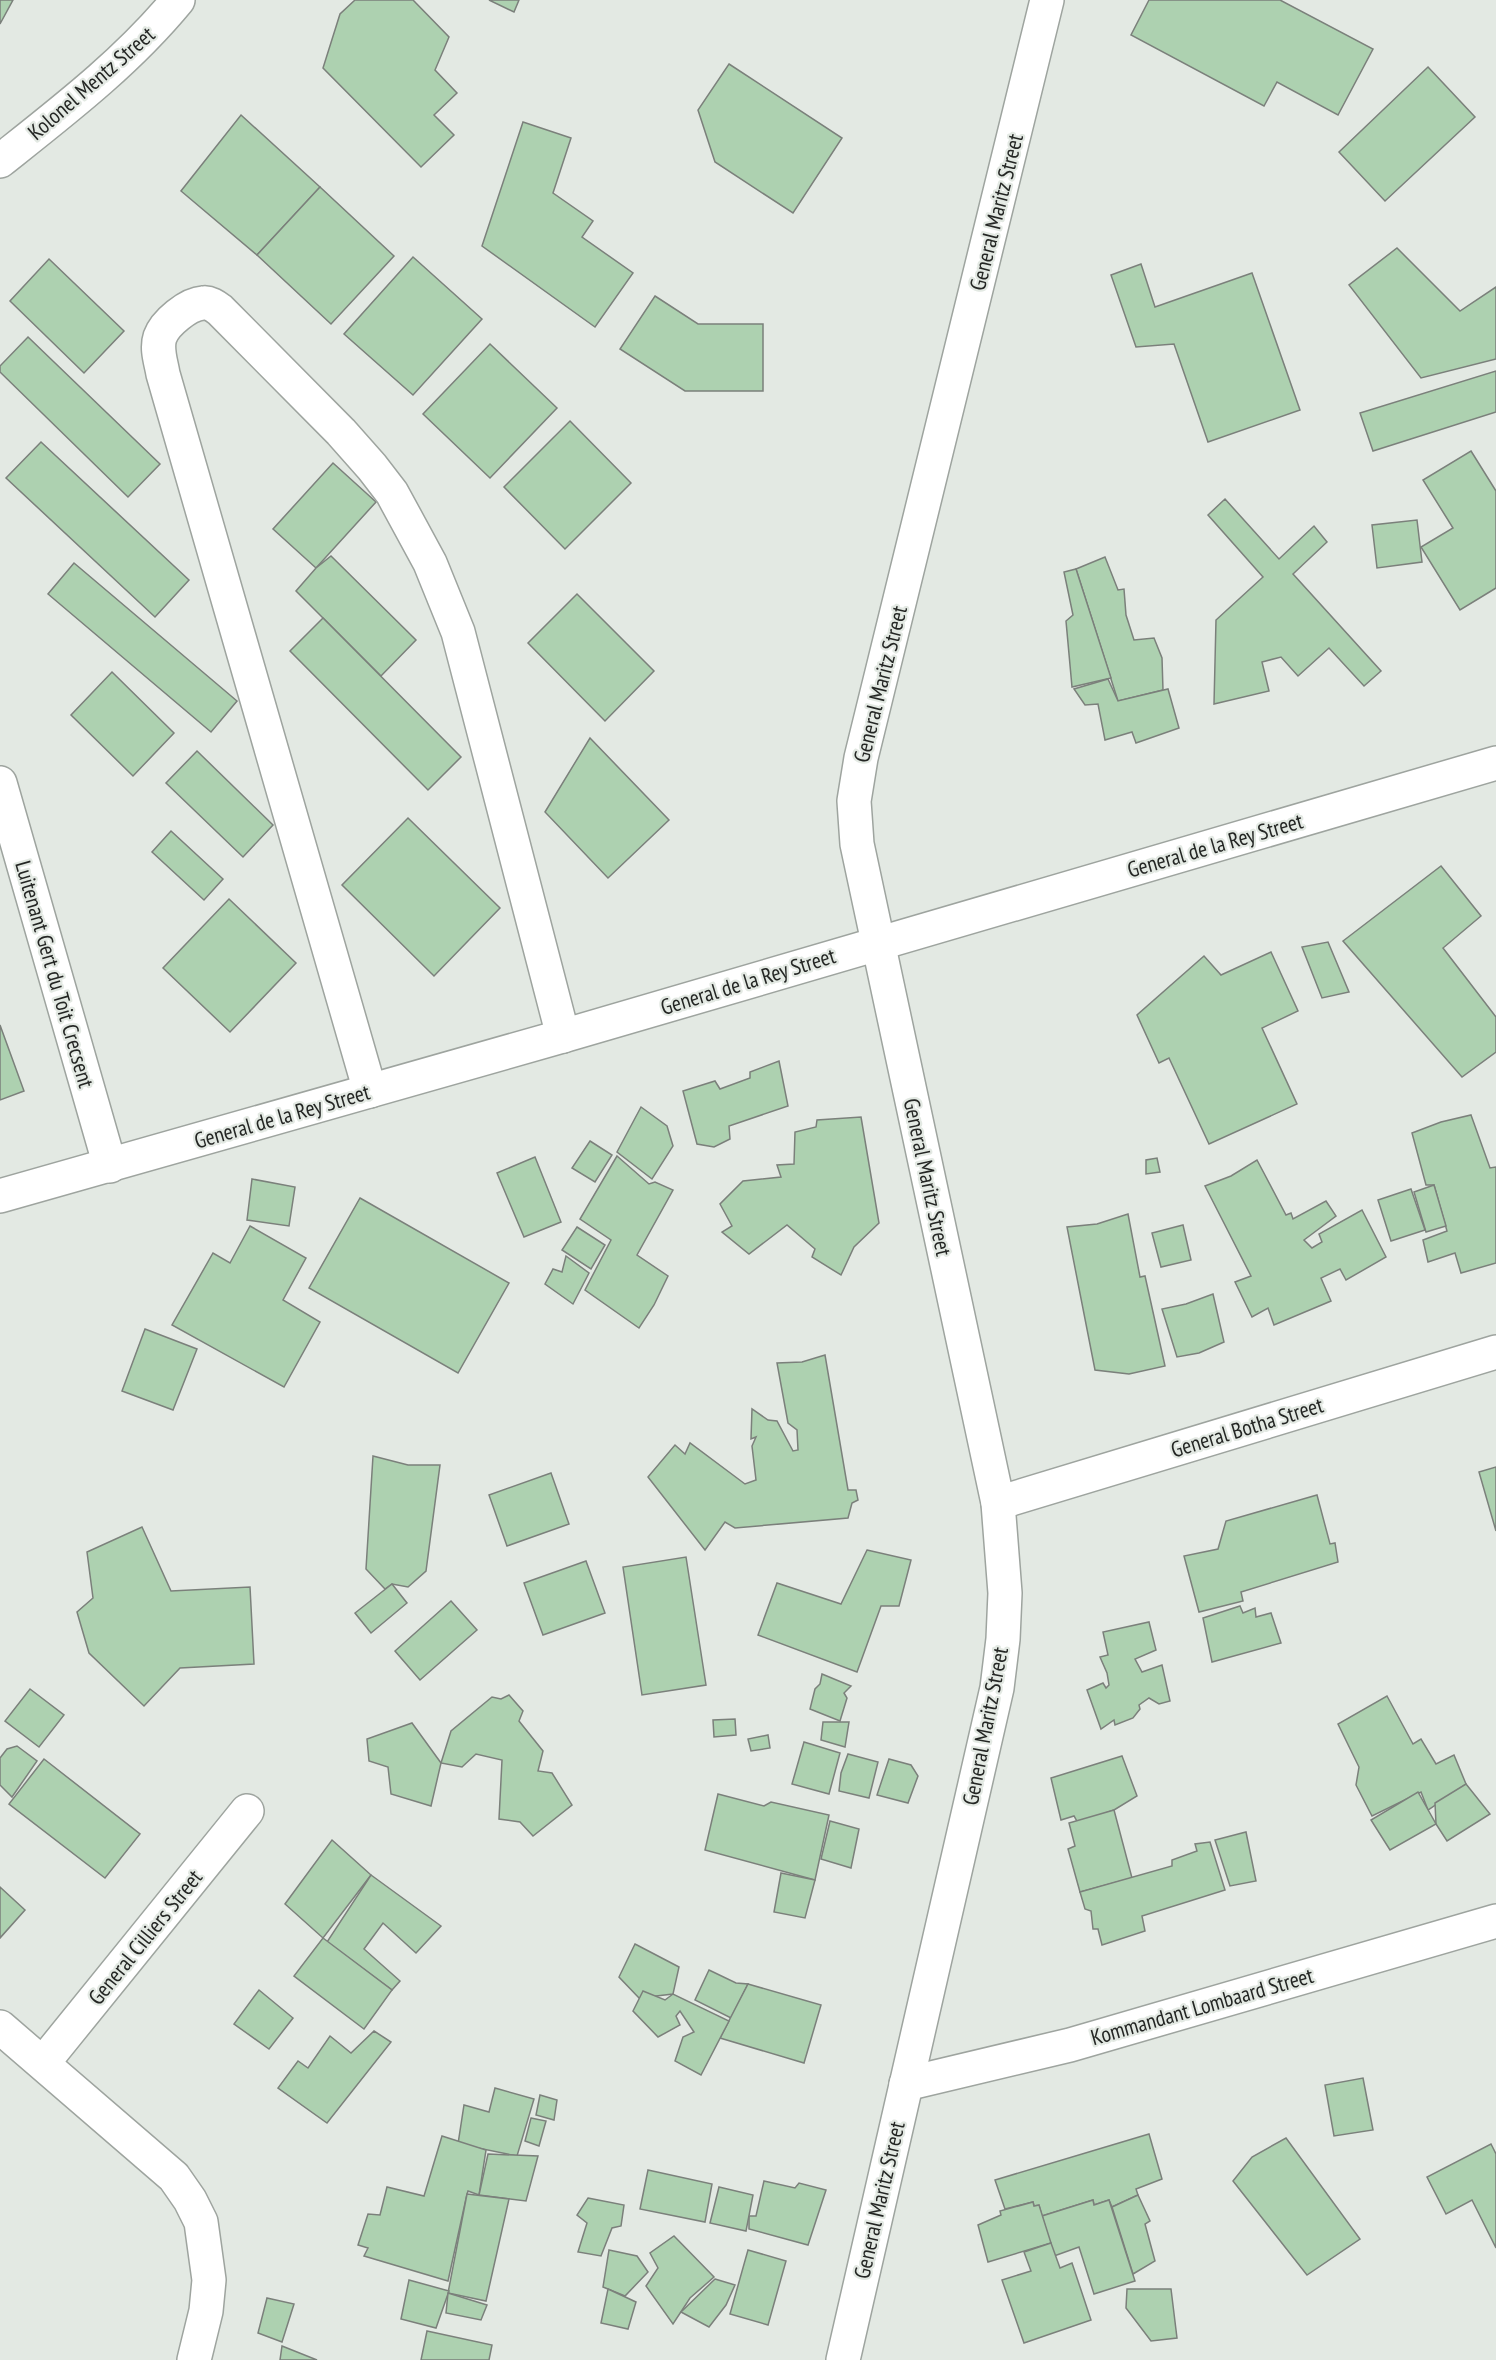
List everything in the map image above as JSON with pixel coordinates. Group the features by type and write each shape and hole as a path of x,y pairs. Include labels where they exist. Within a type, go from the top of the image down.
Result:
{"street":[{"name":"Kolonel Mentz Street","path":"0,160 75,102 153,30 178,0"},
{"name":"General Maritz Street","path":"843,2360 997,1688 1003,1639 1005,1593 998,1503 877,943 857,844 854,801 861,758 1047,0"},
{"path":"370,1091 163,374 158,349 160,335 171,321 193,306 202,303 211,304 220,310 372,466 392,493 430,563 458,632 563,1036"},
{"name":"General de la Rey Street","path":"0,1196 563,1036 1496,763"},
{"name":"Luitenant Gert du Toit Crecsent","path":"0,783 110,1166"},
{"name":"General Botha Street","path":"998,1503 1496,1352"},
{"name":"General Cilliers Street","path":"43,2063 248,1810"},
{"name":"Kommandant Lombaard Street","path":"906,2084 1070,2045 1496,1921"},
{"path":"0,2026 174,2176 194,2207 201,2222 209,2280 206,2311 194,2360"}],"building":[{"path":"0,0 13,0 0,24"},
{"path":"355,0 413,0 449,37 435,70 457,93 434,115 454,135 421,167 323,68 340,14"},
{"path":"489,0 519,0 514,12"},
{"path":"1149,0 1280,0 1373,49 1338,115 1277,82 1264,106 1131,35"},
{"path":"729,64 842,138 793,213 715,162 698,110"},
{"path":"1428,67 1475,117 1385,201 1339,152"},
{"path":"241,115 320,187 257,255 181,191"},
{"path":"523,122 571,138 553,193 593,221 582,237 633,273 595,327 482,246"},
{"path":"320,187 394,256 331,324 257,255"},
{"path":"1397,248 1460,311 1496,287 1496,359 1421,378 1349,285"},
{"path":"413,257 482,319 413,395 344,334"},
{"path":"49,259 124,331 84,373 10,301"},
{"path":"1141,264 1155,307 1252,273 1300,410 1208,442 1174,344 1136,347 1111,275"},
{"path":"655,296 698,324 763,324 763,391 685,391 620,349"},
{"path":"28,337 160,464 128,497 0,372 0,366"},
{"path":"490,344 557,408 490,478 423,414"},
{"path":"1496,371 1496,412 1373,451 1360,413"},
{"path":"570,421 631,483 565,549 504,487"},
{"path":"41,442 189,580 155,617 6,478"},
{"path":"1471,451 1496,491 1496,588 1460,610 1421,547 1453,528 1423,480"},
{"path":"333,463 376,502 316,568 273,529"},
{"path":"1225,499 1279,559 1314,526 1327,542 1293,574 1381,671 1364,686 1329,648 1298,676 1281,657 1262,662 1269,691 1214,704 1216,620 1263,577 1208,515"},
{"path":"1417,520 1422,562 1377,568 1372,525"},
{"path":"331,556 416,640 381,676 296,591 316,568"},
{"path":"1105,557 1118,590 1124,589 1126,615 1134,640 1154,638 1162,658 1163,690 1118,701 1076,569"},
{"path":"74,563 237,701 211,732 48,594"},
{"path":"1076,569 1111,678 1072,687 1066,621 1073,615 1064,572"},
{"path":"577,594 654,671 605,721 528,643"},
{"path":"323,618 461,757 428,790 290,651"},
{"path":"112,672 174,733 133,776 71,715"},
{"path":"1108,679 1118,701 1168,689 1179,728 1136,743 1132,732 1105,740 1098,704 1085,705 1074,689"},
{"path":"590,738 669,820 608,878 545,812"},
{"path":"197,751 273,825 243,857 166,783"},
{"path":"408,818 500,908 434,976 342,885"},
{"path":"171,831 223,879 204,900 152,852"},
{"path":"1441,866 1481,916 1443,948 1496,1017 1496,1052 1462,1077 1343,941"},
{"path":"229,899 296,963 230,1032 163,968"},
{"path":"1328,942 1349,992 1322,998 1302,947"},
{"path":"1271,952 1298,1011 1262,1028 1297,1104 1209,1144 1169,1058 1159,1063 1137,1015 1204,956 1221,975"},
{"path":"0,1025 24,1091 0,1100"},
{"path":"779,1061 788,1106 729,1126 730,1139 714,1147 697,1144 683,1091 715,1081 720,1089 750,1078 750,1072"},
{"path":"641,1107 667,1126 673,1146 652,1179 617,1152"},
{"path":"1471,1115 1490,1168 1496,1167 1496,1263 1461,1273 1455,1253 1428,1262 1423,1240 1447,1231 1434,1185 1426,1185 1412,1133 1441,1122"},
{"path":"861,1117 879,1223 854,1247 841,1275 812,1257 815,1249 787,1225 749,1254 722,1232 732,1226 720,1204 743,1181 781,1177 777,1165 794,1164 795,1132 816,1127 817,1120"},
{"path":"590,1141 612,1155 595,1182 572,1168"},
{"path":"617,1156 649,1184 655,1182 673,1190 637,1255 668,1276 654,1305 639,1328 585,1290 611,1240 580,1219"},
{"path":"535,1157 561,1222 524,1237 497,1173"},
{"path":"1157,1158 1160,1172 1146,1174 1146,1160"},
{"path":"1257,1160 1286,1215 1291,1213 1293,1219 1326,1201 1336,1216 1304,1240 1312,1248 1322,1242 1319,1234 1362,1210 1386,1257 1346,1280 1340,1269 1321,1278 1331,1301 1274,1325 1268,1308 1252,1317 1235,1282 1251,1276 1205,1186 1231,1176"},
{"path":"252,1179 295,1187 289,1226 247,1220"},
{"path":"1434,1185 1446,1226 1426,1232 1414,1192"},
{"path":"1411,1189 1425,1230 1391,1241 1378,1200"},
{"path":"360,1198 509,1283 458,1373 309,1288"},
{"path":"1128,1214 1140,1277 1145,1276 1165,1366 1129,1374 1095,1370 1067,1227 1097,1224"},
{"path":"1183,1225 1191,1260 1161,1267 1152,1233"},
{"path":"250,1226 306,1258 283,1300 320,1322 284,1387 172,1325 213,1253 230,1263"},
{"path":"577,1227 605,1245 591,1269 562,1250"},
{"path":"566,1256 589,1273 573,1304 545,1284 553,1269 562,1272"},
{"path":"1213,1294 1224,1342 1199,1353 1177,1357 1162,1309 1186,1304"},
{"path":"145,1329 197,1349 173,1410 122,1391"},
{"path":"825,1355 848,1490 856,1490 858,1500 852,1503 848,1518 735,1528 725,1522 705,1550 648,1477 675,1445 685,1454 690,1443 745,1484 756,1480 752,1446 756,1437 751,1439 752,1409 768,1420 777,1421 793,1451 798,1450 797,1430 788,1423 777,1363 802,1362"},
{"path":"373,1456 408,1465 440,1465 426,1571 408,1587 392,1584 385,1589 366,1569"},
{"path":"1496,1467 1496,1531 1479,1472"},
{"path":"551,1473 569,1524 507,1546 489,1495"},
{"path":"1317,1495 1330,1544 1335,1543 1338,1562 1241,1592 1243,1601 1199,1612 1184,1556 1218,1549 1226,1521"},
{"path":"142,1527 171,1591 250,1587 254,1664 180,1668 144,1706 89,1653 77,1612 93,1598 87,1552"},
{"path":"867,1550 911,1560 899,1606 881,1606 857,1672 758,1635 777,1583 841,1604"},
{"path":"686,1557 706,1685 642,1695 623,1567"},
{"path":"586,1561 605,1613 543,1635 524,1583"},
{"path":"392,1584 407,1603 371,1633 355,1613"},
{"path":"451,1601 477,1630 420,1680 395,1651"},
{"path":"1240,1606 1243,1613 1255,1608 1256,1617 1271,1613 1281,1643 1212,1662 1203,1618"},
{"path":"1149,1622 1156,1650 1135,1659 1142,1672 1162,1665 1170,1701 1159,1704 1149,1698 1139,1705 1140,1709 1133,1718 1115,1725 1114,1720 1101,1729 1087,1690 1103,1683 1106,1688 1109,1685 1100,1657 1108,1655 1103,1632"},
{"path":"822,1674 851,1686 844,1693 847,1698 840,1721 810,1709"},
{"path":"30,1689 64,1715 39,1747 5,1721"},
{"path":"509,1695 523,1711 519,1721 543,1751 538,1771 552,1773 572,1805 533,1836 520,1822 499,1819 502,1760 476,1754 462,1767 441,1763 451,1731 492,1697 501,1699"},
{"path":"1387,1696 1413,1744 1421,1739 1436,1764 1454,1755 1466,1784 1428,1810 1421,1792 1372,1816 1356,1785 1359,1767 1338,1724"},
{"path":"735,1719 736,1735 714,1737 713,1720"},
{"path":"823,1722 849,1722 845,1747 821,1740"},
{"path":"412,1723 441,1763 431,1806 391,1794 388,1767 369,1761 367,1739"},
{"path":"768,1735 770,1748 751,1751 748,1739"},
{"path":"804,1742 840,1753 829,1794 792,1784"},
{"path":"17,1746 37,1761 12,1797 0,1785 0,1758 7,1749"},
{"path":"848,1754 878,1762 869,1798 839,1791 841,1773"},
{"path":"1122,1756 1137,1796 1114,1810 1078,1823 1074,1816 1061,1820 1051,1778"},
{"path":"44,1759 140,1834 105,1878 9,1804"},
{"path":"889,1759 911,1765 918,1776 908,1803 877,1795"},
{"path":"1466,1784 1490,1814 1447,1841 1436,1824 1435,1803"},
{"path":"1418,1792 1436,1824 1390,1850 1371,1820"},
{"path":"718,1794 764,1806 771,1802 829,1815 815,1880 705,1850"},
{"path":"1114,1810 1132,1878 1080,1892 1068,1849 1075,1846 1069,1823"},
{"path":"830,1821 859,1829 851,1868 821,1859"},
{"path":"1246,1832 1256,1881 1230,1886 1215,1840"},
{"path":"332,1840 371,1875 323,1938 285,1904"},
{"path":"1210,1842 1225,1890 1142,1916 1145,1931 1102,1945 1098,1929 1093,1929 1091,1911 1085,1909 1080,1892 1172,1866 1172,1860 1197,1851 1195,1844"},
{"path":"781,1873 815,1880 805,1918 774,1912"},
{"path":"371,1875 441,1926 416,1953 383,1923 364,1949 400,1981 392,1990 327,1942"},
{"path":"0,1887 25,1910 0,1938"},
{"path":"323,1938 392,1990 364,2029 294,1976"},
{"path":"635,1944 679,1967 673,1994 639,1998 619,1977"},
{"path":"709,1970 736,1983 748,1984 731,2018 695,2000"},
{"path":"748,1984 821,2005 804,2063 720,2038"},
{"path":"259,1990 293,2018 269,2049 234,2024"},
{"path":"643,1991 665,2000 673,1994 729,2021 701,2075 675,2061 683,2037 694,2032 680,2011 676,2016 680,2025 658,2037 633,2011"},
{"path":"374,2031 391,2042 327,2123 278,2088 298,2061 308,2068 330,2036 351,2053"},
{"path":"1363,2078 1373,2130 1334,2136 1325,2085"},
{"path":"495,2088 534,2099 517,2156 458,2144 464,2105 489,2112"},
{"path":"540,2095 557,2100 554,2120 536,2115"},
{"path":"531,2118 546,2121 539,2146 525,2141"},
{"path":"1149,2134 1162,2179 1136,2189 1138,2195 1112,2207 1109,2200 1094,2205 1093,2200 1042,2216 1039,2205 1034,2206 1033,2202 1005,2209 995,2180"},
{"path":"442,2136 486,2150 479,2195 468,2191 467,2194 448,2281 364,2256 368,2248 358,2245 368,2214 380,2215 387,2187 424,2196"},
{"path":"1286,2138 1360,2239 1307,2275 1233,2181 1252,2157"},
{"path":"1491,2144 1496,2154 1496,2248 1472,2200 1446,2214 1427,2177"},
{"path":"488,2154 538,2156 526,2201 479,2195"},
{"path":"648,2170 712,2184 705,2222 640,2209"},
{"path":"764,2181 795,2188 799,2183 826,2190 808,2245 749,2229 749,2216 756,2216"},
{"path":"719,2187 753,2195 746,2231 710,2223"},
{"path":"467,2194 509,2199 486,2301 448,2293"},
{"path":"1138,2195 1150,2221 1145,2224 1155,2261 1133,2274 1112,2207"},
{"path":"588,2198 624,2205 621,2226 612,2228 601,2256 578,2252 587,2223 577,2215"},
{"path":"1093,2200 1094,2205 1109,2200 1135,2281 1094,2294 1079,2247 1054,2256 1042,2216"},
{"path":"1033,2202 1034,2206 1039,2205 1051,2243 988,2262 978,2225 1001,2215 1000,2211"},
{"path":"674,2236 714,2277 690,2298 673,2324 646,2286 658,2268 650,2253"},
{"path":"1051,2243 1060,2268 1072,2263 1091,2320 1024,2343 1002,2280 1031,2271 1024,2252"},
{"path":"609,2250 637,2256 648,2272 625,2296 603,2287"},
{"path":"748,2250 786,2261 768,2325 730,2314"},
{"path":"715,2279 735,2285 726,2305 709,2327 681,2312"},
{"path":"409,2280 449,2291 436,2328 401,2319"},
{"path":"608,2289 636,2302 628,2329 601,2323"},
{"path":"1127,2289 1171,2289 1177,2338 1151,2341 1126,2308"},
{"path":"448,2293 487,2305 481,2320 446,2313"},
{"path":"267,2298 294,2304 282,2342 258,2333"},
{"path":"427,2331 492,2345 489,2360 421,2360"},
{"path":"282,2346 317,2360 280,2360"}]}
